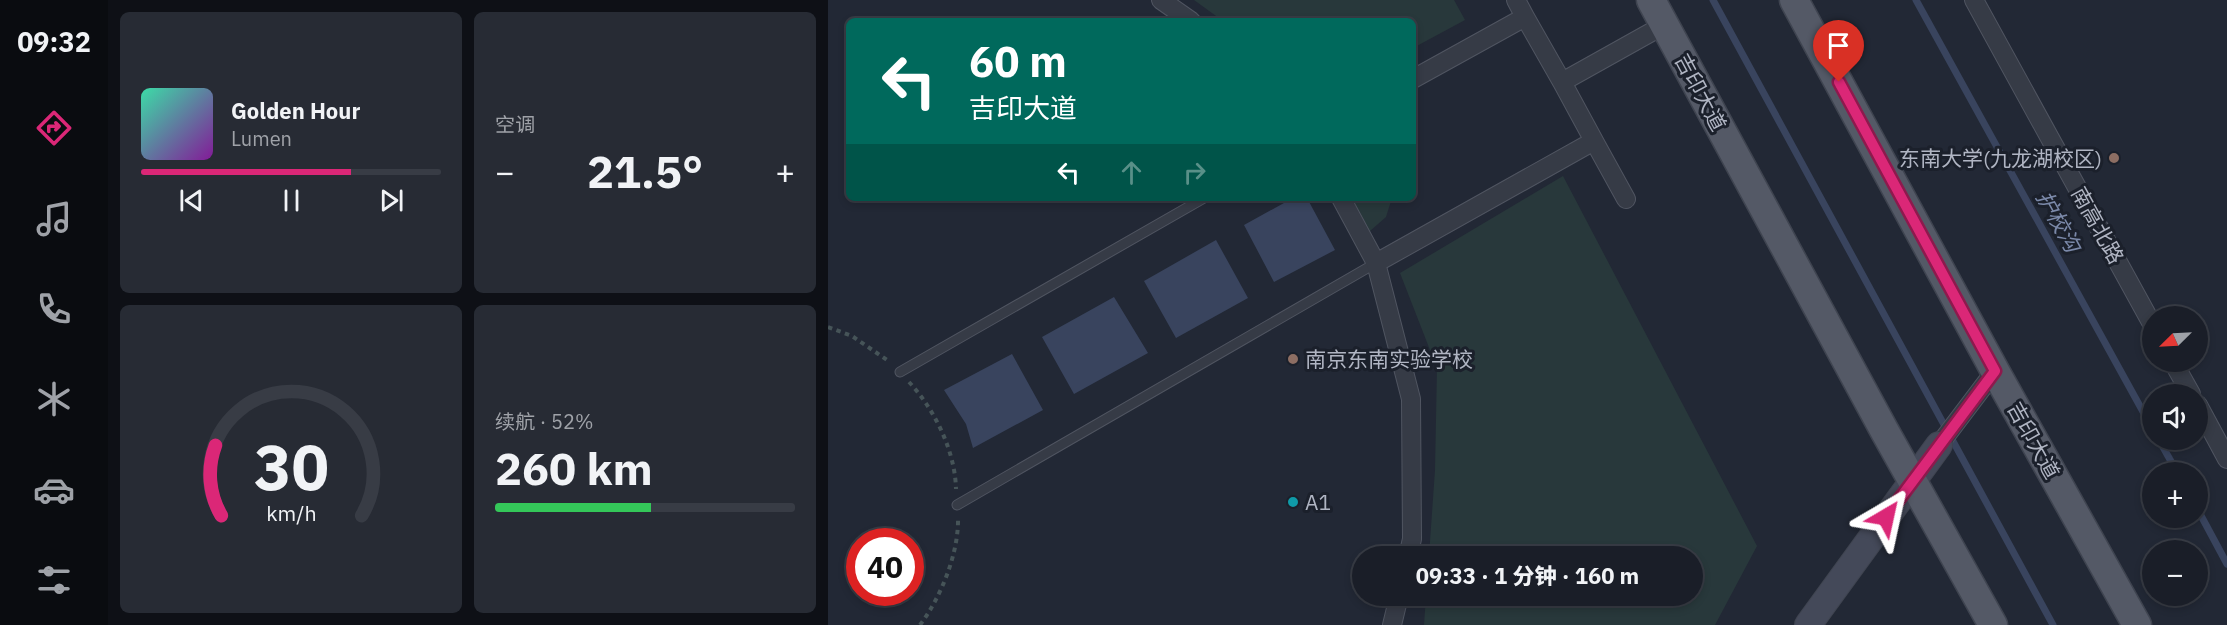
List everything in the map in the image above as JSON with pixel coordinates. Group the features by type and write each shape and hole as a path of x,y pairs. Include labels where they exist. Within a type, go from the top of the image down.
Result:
{"main road":[{"name":"吉印大道","path":"1651,0 1912,481 1993,625"},
{"name":"吉印大道","path":"1794,0 1995,371 2137,625"}],"street":[{"path":"1161,0 1187,18"},
{"path":"1516,0 1626,199"},
{"name":"南高北路","path":"1974,0 2142,306"},
{"path":"1416,77 1525,17"},
{"path":"1563,82 1664,25"},
{"path":"1376,263 1594,141"},
{"path":"1343,201 1376,263 1411,399 1410,546"},
{"path":"1808,625 1995,371"},
{"path":"2208,424 2227,459"},
{"path":"1392,625 1397,606"}],"lane":[{"path":"900,372 1199,201"},
{"path":"957,505 1376,263"}],"path":[{"path":"828,327 852,336 889,361 920,394 943,434 956,478 958,523 950,568 932,609 920,625"}],"shaded area":[{"path":"1194,0 1454,0 1465,20 1416,46 1416,18 1219,18"},
{"path":"1563,176 1757,546 1715,625 1424,625 1425,606 1703,606 1703,546 1430,546 1435,470 1437,368 1400,273"},
{"path":"1354,201 1391,201 1386,217 1370,231"}],"water":[{"path":"1288,201 1309,201 1335,250 1274,282 1244,225"},
{"path":"1216,240 1248,298 1176,338 1144,281"},
{"path":"1114,297 1148,353 1074,394 1042,337"},
{"path":"1012,354 1043,410 973,448 966,424 944,390"}],"waterway":[{"path":"1713,0 2053,625"},
{"name":"护校沟","path":"1916,0 2142,410"},
{"name":"护校沟","path":"2165,450 2171,462"},
{"name":"护校沟","path":"2208,528 2227,564"}],"place":[{"name":"东南大学(九龙湖校区)","path":"2114,158"},
{"name":"南京东南实验学校","path":"1293,359"},
{"name":"A1","path":"1293,502"}],"route":[{"path":"1839,82 1995,371 1886,517"}]}
